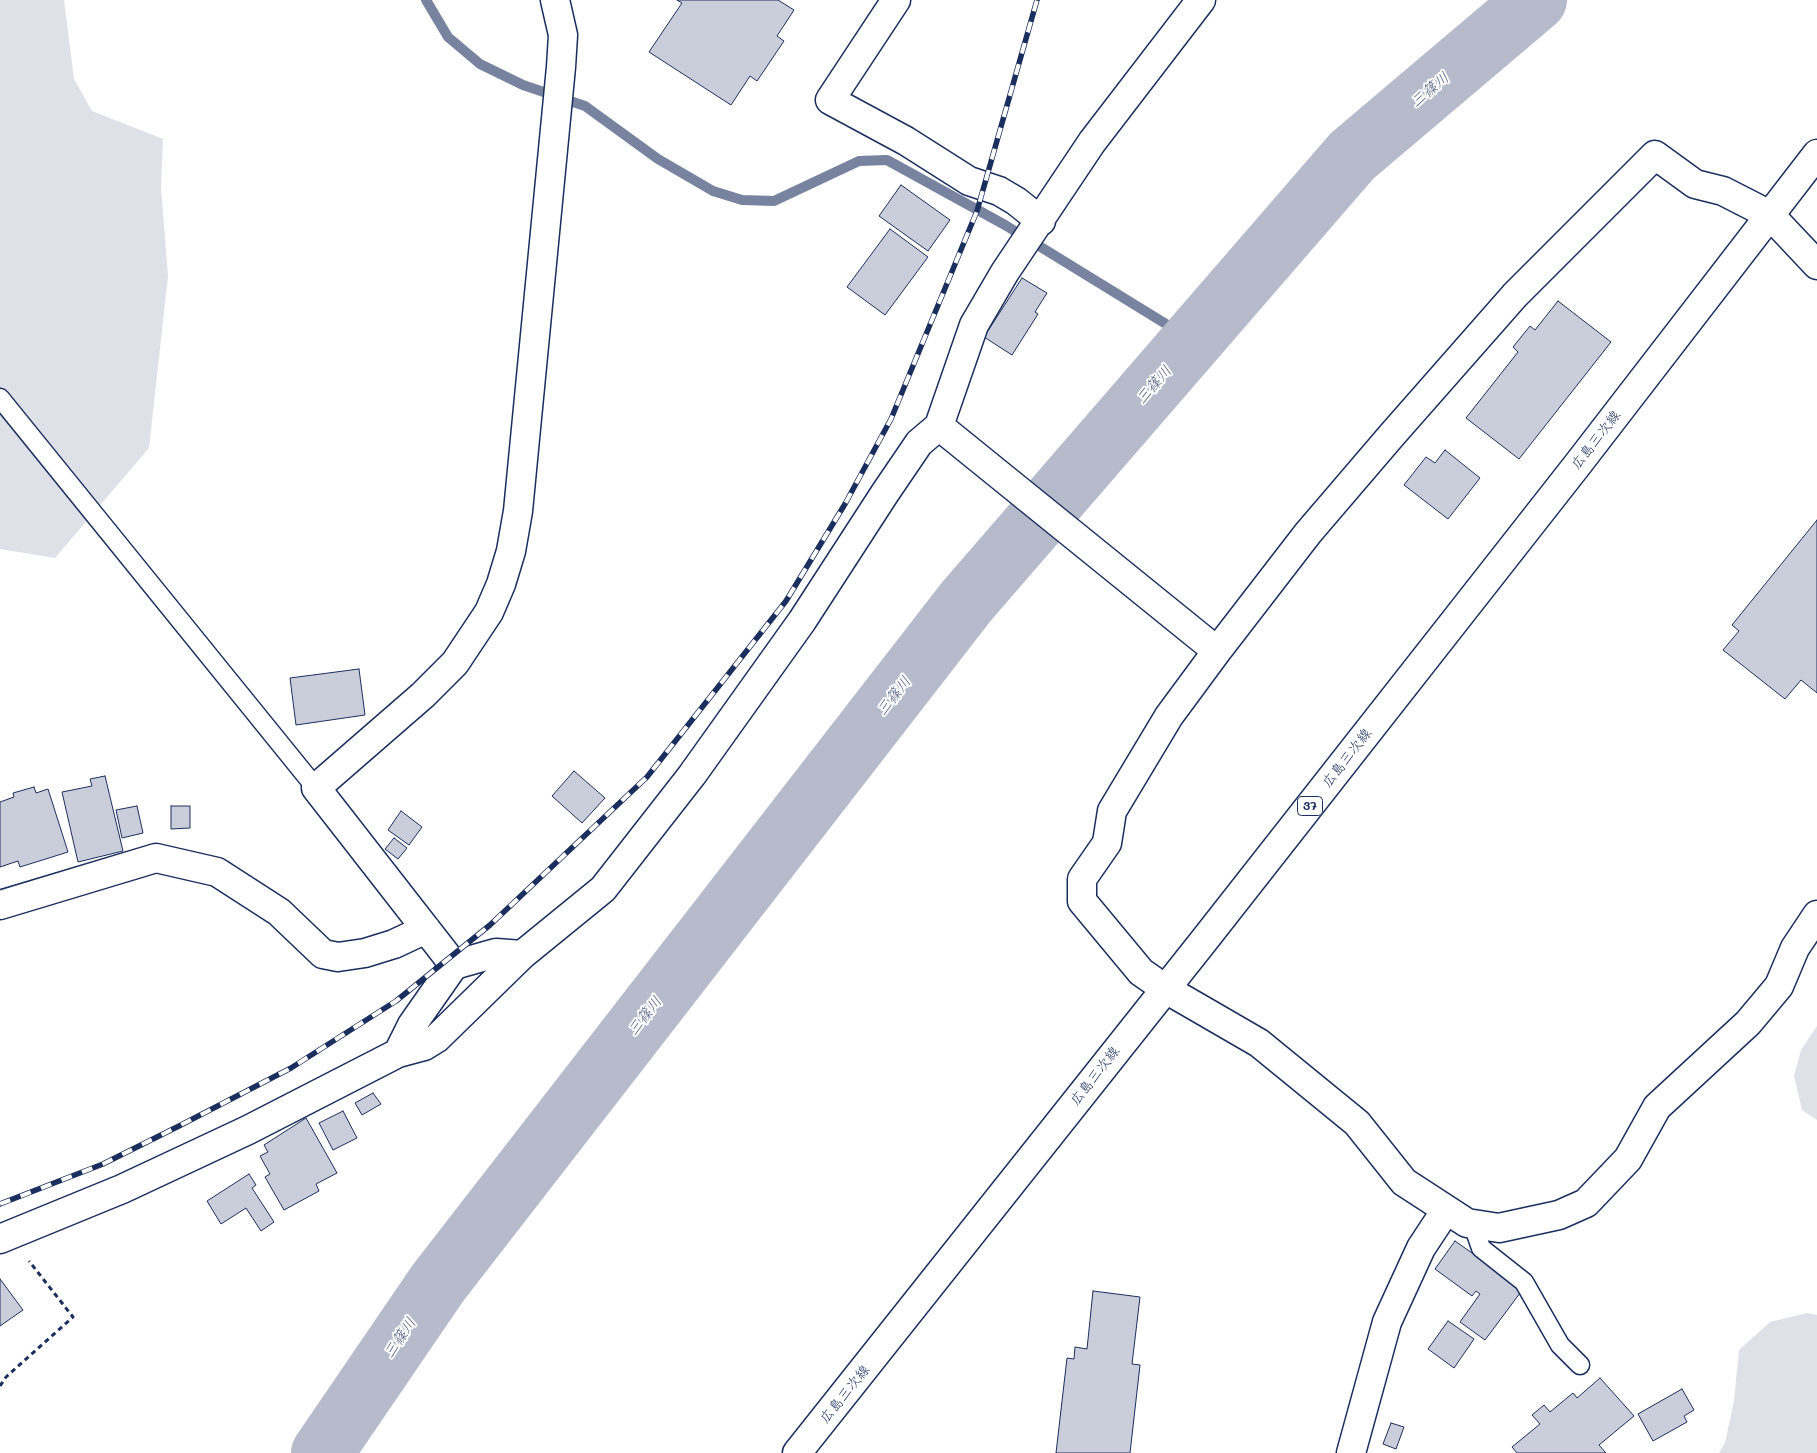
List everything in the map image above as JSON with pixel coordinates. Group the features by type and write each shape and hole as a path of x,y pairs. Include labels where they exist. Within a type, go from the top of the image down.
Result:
{"street":[{"path":"454,966 316,788 423,695 455,663 489,612 501,584 511,551 518,511 561,67 563,35 555,0"},
{"path":"896,0 830,100 906,141 969,181 999,190 1016,200 1041,221"},
{"path":"4,1237 122,1189 212,1147 398,1053 424,1046 438,1038 522,955 603,889 692,775 802,621 919,443 945,431 974,325 1005,272 1041,221 1092,142 1201,0"},
{"name":"広島三次線","path":"796,1453 1578,464 1817,154"},
{"path":"1817,265 1770,215 1723,191 1695,184 1655,155 1515,295 1209,644 1169,716 1112,811 1107,843 1082,879 1082,901 1129,960 1141,972 1164,988 1259,1043 1357,1123 1404,1182 1446,1210 1473,1225 1499,1228 1559,1215 1586,1203 1628,1158 1658,1107 1748,1024 1779,986 1794,948 1817,914"},
{"path":"945,431 1209,644"},
{"path":"0,905 156,858 217,872 279,912 323,954 338,957 365,954 394,944 426,929"},
{"path":"398,1053 412,1025 454,966 496,952 522,955"},
{"path":"1351,1453 1387,1322 1421,1248 1446,1210"}],"lane":[{"path":"0,398 316,788"},
{"path":"1473,1225 1481,1248 1524,1282 1560,1345 1580,1366"}],"path":[{"path":"0,1386 6,1376 73,1317 4,1237"}],"shaded area":[{"path":"0,0 64,0 74,79 92,111 163,139 161,187 168,276 149,448 55,558 0,549"},
{"path":"1817,1026 1817,1120 1802,1110 1794,1076 1801,1050"},
{"path":"1807,1313 1817,1315 1817,1453 1719,1453 1725,1443 1734,1401 1739,1350 1770,1322"}],"building":[{"path":"677,0 778,0 794,10 777,36 784,41 757,81 750,76 731,105 649,52 682,3"},
{"path":"901,185 950,220 928,251 879,216"},
{"path":"890,229 928,257 885,315 847,287"},
{"path":"1022,278 1047,293 1035,312 1038,314 1012,355 984,337"},
{"path":"1558,301 1611,342 1519,459 1466,418 1518,352 1513,347 1530,326 1535,330"},
{"path":"1445,450 1480,478 1448,519 1404,485 1426,457 1435,463"},
{"path":"1817,520 1817,693 1801,680 1785,699 1723,650 1739,631 1732,625"},
{"path":"359,669 365,715 296,725 290,678"},
{"path":"574,771 605,798 582,823 552,796"},
{"path":"105,776 123,851 78,862 62,792 92,786 90,779"},
{"path":"34,787 36,793 48,789 68,852 20,867 18,861 0,867 0,802 14,797 13,793"},
{"path":"137,806 143,833 122,838 116,810"},
{"path":"171,806 190,806 190,828 171,829"},
{"path":"401,811 422,827 409,845 388,830"},
{"path":"394,838 407,848 398,859 385,849"},
{"path":"373,1093 381,1104 362,1115 355,1103"},
{"path":"343,1111 357,1138 333,1150 319,1123"},
{"path":"306,1118 337,1173 316,1184 319,1191 284,1210 265,1177 270,1174 260,1156 268,1152 264,1145"},
{"path":"249,1174 256,1185 252,1188 274,1222 261,1231 246,1208 221,1224 207,1201"},
{"path":"1455,1241 1523,1289 1485,1340 1460,1322 1480,1294 1476,1291 1472,1296 1435,1269"},
{"path":"0,1279 23,1310 0,1326"},
{"path":"1093,1291 1140,1297 1132,1364 1140,1365 1130,1453 1056,1453 1067,1358 1074,1359 1075,1347 1087,1349"},
{"path":"1448,1321 1474,1339 1454,1368 1428,1349"},
{"path":"1600,1378 1634,1416 1599,1445 1606,1453 1517,1453 1512,1447 1540,1424 1532,1415 1544,1405 1550,1412 1573,1393 1577,1398"},
{"path":"1682,1389 1694,1410 1684,1416 1687,1422 1653,1441 1638,1414"},
{"path":"1391,1423 1404,1427 1396,1449 1383,1444"}],"waterway":[{"path":"426,0 448,37 480,64 523,85 585,106 658,159 713,191 742,200 774,201 859,161 887,160 1005,225 1192,340"},
{"name":"三篠川","path":"322,1453 438,1283 966,602 1352,156 1536,0"}],"railway":[{"path":"0,1204 103,1164 179,1126 291,1068 396,1001 490,925 647,777 786,601 845,504 891,419 977,211 1037,0"}]}
